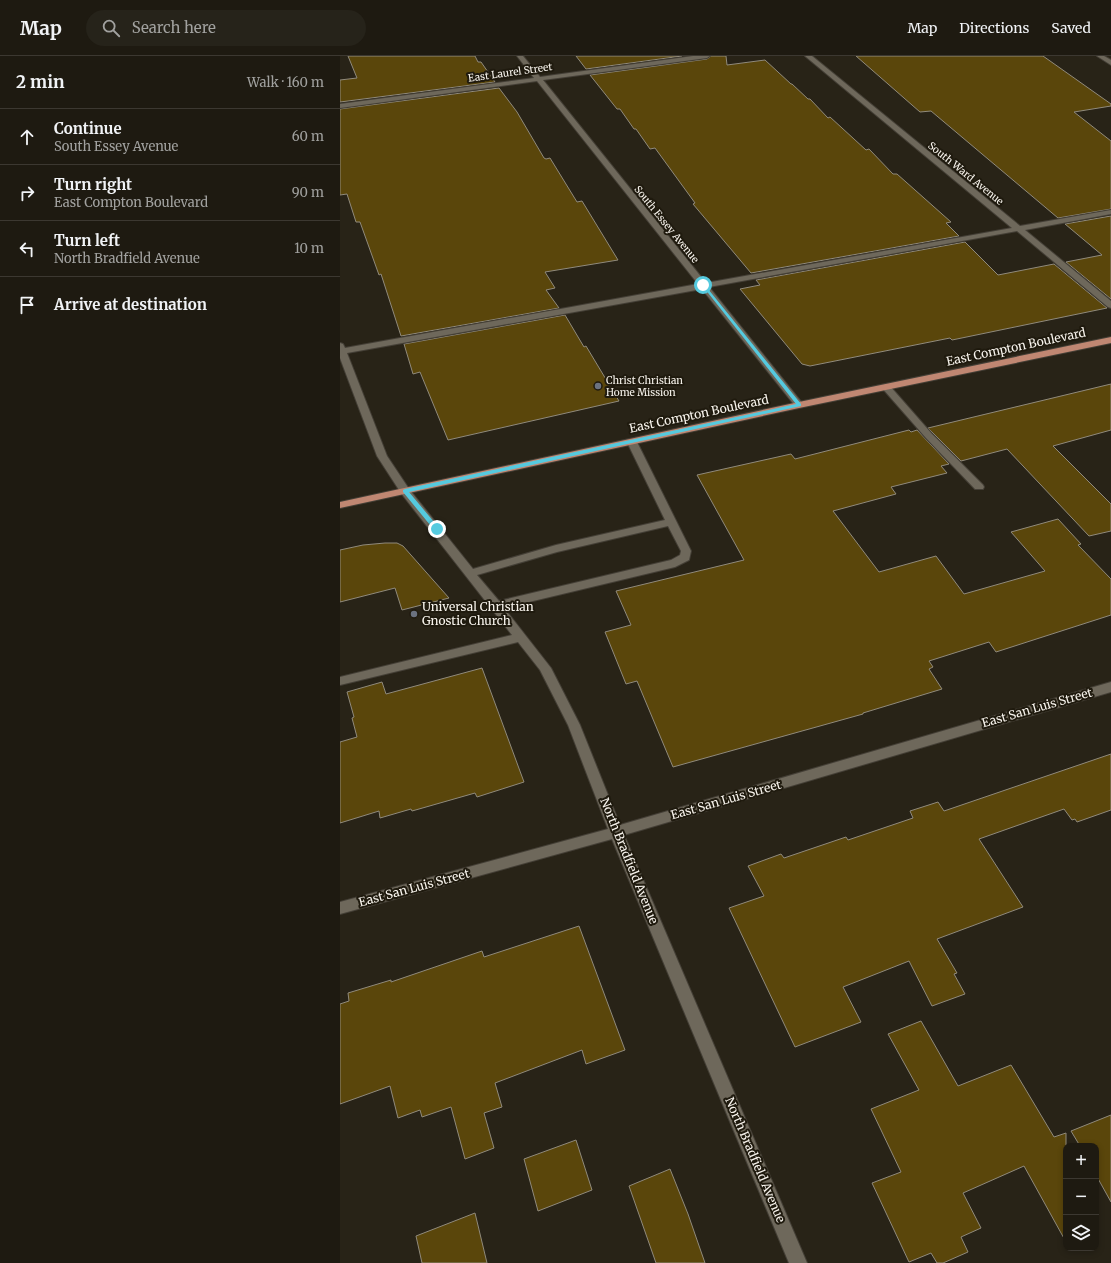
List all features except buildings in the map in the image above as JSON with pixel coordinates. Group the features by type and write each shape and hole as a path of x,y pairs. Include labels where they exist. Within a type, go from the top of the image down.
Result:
{"main road":[{"name":"East Compton Boulevard","path":"340,505 799,405 1111,340"}],"street":[{"name":"South Essey Avenue","path":"520,56 799,405"},
{"name":"East Laurel Street","path":"340,106 707,56"},
{"name":"South Ward Avenue","path":"808,56 1111,305"},
{"path":"1100,56 1111,63"},
{"path":"341,350 1111,212"},
{"name":"North Bradfield Avenue","path":"341,350 382,456 405,491 545,668 574,725 616,832 798,1263"},
{"path":"886,387 929,436 979,487"},
{"path":"496,606 675,562 685,557 686,551 632,442"},
{"path":"471,573 556,548 672,522"},
{"path":"340,681 521,638"},
{"name":"East San Luis Street","path":"340,908 616,832 1111,687"}],"place":[{"name":"Christ Christian Home Mission","path":"598,386"},
{"name":"Universal Christian Gnostic Church","path":"414,614"}],"route":[{"path":"437,529 405,491 799,405 703,285"}]}
